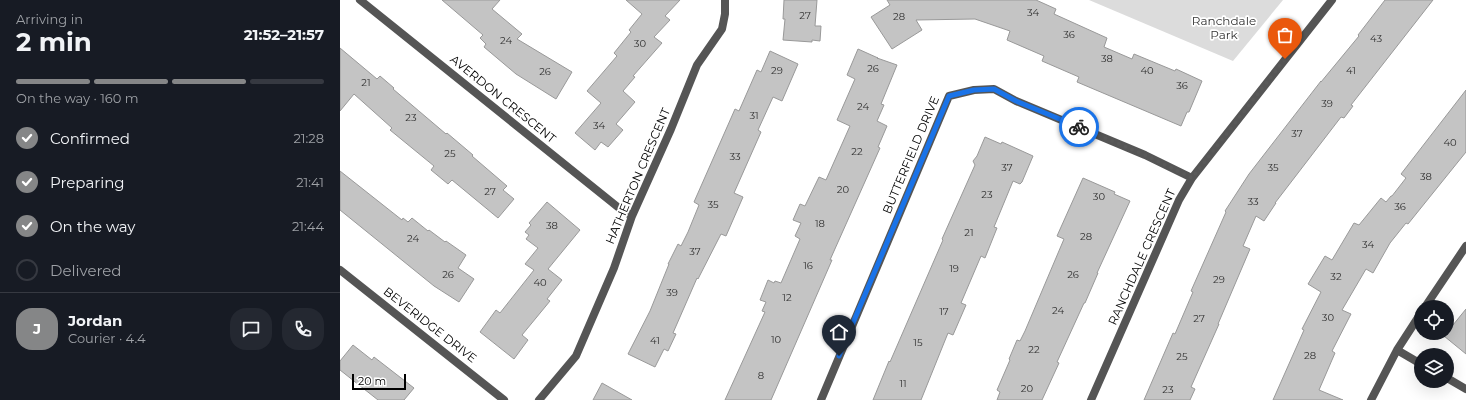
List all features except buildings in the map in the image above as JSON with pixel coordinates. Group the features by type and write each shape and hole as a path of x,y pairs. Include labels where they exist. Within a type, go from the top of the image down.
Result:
{"street":[{"name":"AVERDON CRESCENT","path":"360,0 619,208 632,216"},
{"name":"HATHERTON CRESCENT","path":"539,400 576,356 614,268 632,216 671,129 697,65 722,29 725,14 725,0"},
{"name":"RANCHDALE CRESCENT","path":"1091,400 1179,200 1192,178 1332,0"},
{"name":"BUTTERFIELD DRIVE","path":"821,400 949,96 974,90 994,89 1016,101 1145,155 1192,178"},
{"path":"1430,300 1466,246"},
{"name":"BEVERIDGE DRIVE","path":"340,270 504,400"},
{"path":"1371,400 1397,350 1414,324"},
{"path":"1397,350 1414,360"},
{"path":"1454,382 1466,389"}],"green space":[{"name":"Ranchdale Park","path":"1089,0 1283,0 1233,61"}],"way so far":[{"path":"1079,127 1145,155 1192,178 1285,59"}],"route":[{"path":"839,356 949,96 960,92 994,89 1016,101 1079,127"}]}
